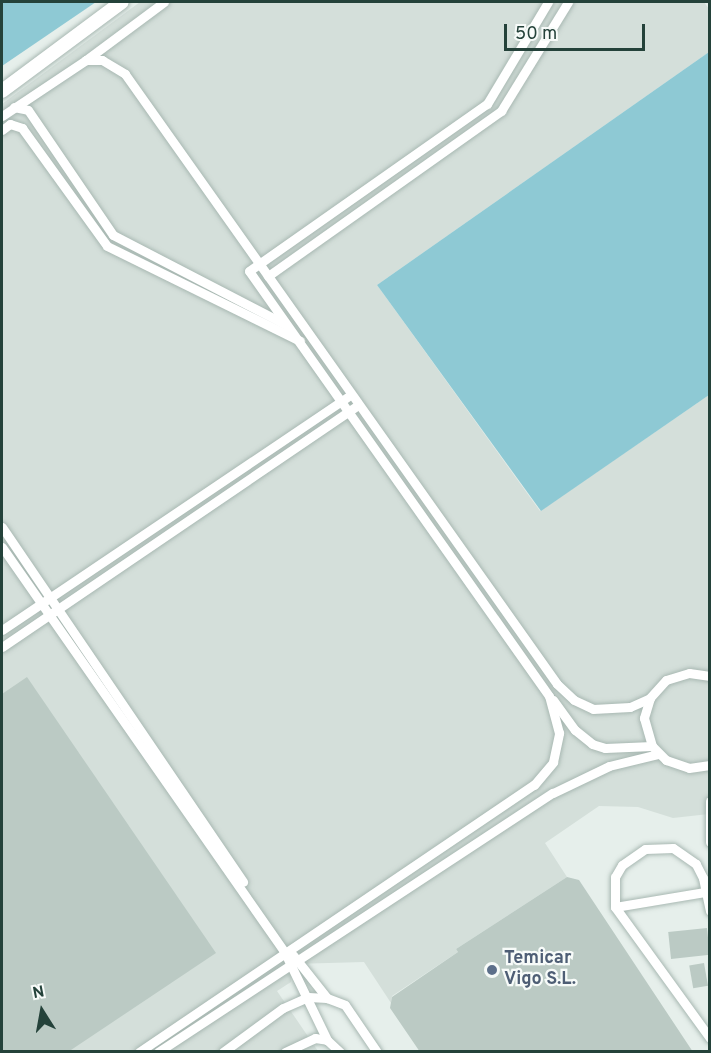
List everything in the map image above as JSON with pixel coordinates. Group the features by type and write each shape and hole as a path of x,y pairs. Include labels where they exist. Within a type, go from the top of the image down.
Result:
{"street":[{"path":"2,91 122,2"}],"lane":[{"path":"2,116 86,60 164,2"},
{"path":"548,2 487,104 249,271 302,342 575,730 592,744 655,750 683,767 710,765"},
{"path":"268,276 501,111 568,2"},
{"path":"86,60 102,60 125,74 557,684 574,700 593,709 630,707 650,698"},
{"path":"14,107 28,110 113,235 312,337"},
{"path":"2,130 10,124 22,128 107,246 302,342"},
{"path":"2,630 352,394"},
{"path":"2,647 359,404"},
{"path":"2,527 294,961 327,998"},
{"path":"2,547 288,952"},
{"path":"655,750 644,718 650,698 662,684 677,675 710,676"},
{"path":"138,1052 542,778 553,762 559,732 549,696"},
{"path":"158,1052 553,793 609,766 655,750"},
{"path":"710,801 710,842"},
{"path":"710,911 699,871 685,855 673,849 645,849 622,865 615,877 615,907 710,1038"},
{"path":"615,907 705,892"},
{"path":"294,961 327,1040 340,1052"},
{"path":"223,1052 283,1008 308,997 327,998 345,1005 377,1052"},
{"path":"285,1052 306,1041 327,1040"},
{"path":"301,1052 306,1041"}],"shaded area":[{"path":"140,2 704,2 709,9 709,52 377,285 540,511 709,395 709,814 673,818 638,807 599,806 545,843 567,877 456,949 458,952 392,996 391,1003 364,962 293,964 291,982 277,991 318,1051 2,1051 2,104"}],"water":[{"path":"2,2 96,2 2,66"},
{"path":"709,52 709,395 541,511 377,285"}],"building":[{"path":"27,677 216,953 68,1052 2,1052 2,694"},
{"path":"567,877 579,880 693,1052 420,1052 390,1008 392,997 458,952 456,949"},
{"path":"707,928 710,955 671,959 668,932"},
{"path":"704,963 708,986 693,988 689,966"}],"place":[{"name":"Temicar Vigo S.L.","path":"492,970"}]}
